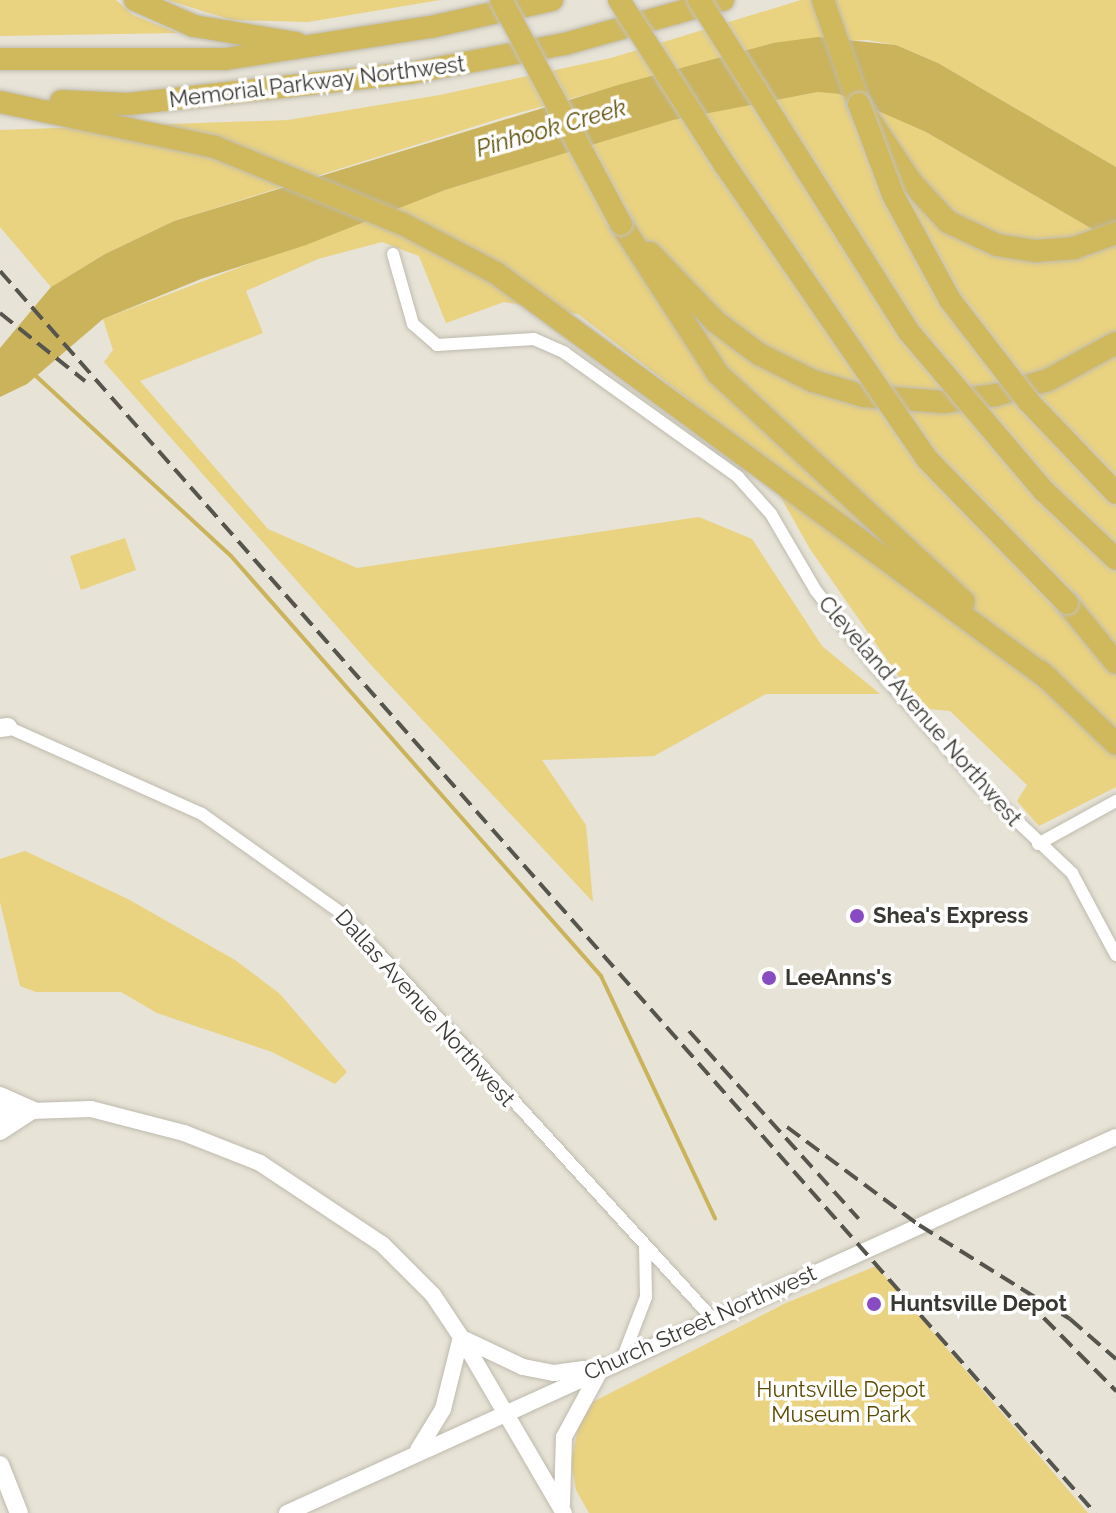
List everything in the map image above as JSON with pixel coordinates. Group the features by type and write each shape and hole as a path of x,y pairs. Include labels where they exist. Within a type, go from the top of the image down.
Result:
{"highway":[{"path":"135,0 194,26 322,47"},
{"path":"501,0 621,224 718,374 1116,744"},
{"name":"Memorial Parkway Northwest","path":"0,59 226,59 322,47 552,0"},
{"path":"619,0 777,242 927,459 1067,603 1116,646"},
{"path":"699,0 909,332 1044,491 1116,559"},
{"name":"Memorial Parkway Northwest","path":"0,100 128,104 322,86 539,50 723,0"},
{"path":"823,0 893,195 950,300 1028,401 1116,493"},
{"path":"0,100 215,147 403,224 496,273 1049,679"},
{"path":"859,104 911,182 964,231 997,245 1035,251 1074,248 1116,233"},
{"path":"621,224 737,338 782,368 851,393 917,402 996,395 1048,380 1116,343"},
{"path":"1067,603 1116,663"}],"main road":[{"path":"0,1096 32,1110"},
{"path":"0,1131 32,1110"},
{"path":"0,1465 19,1513"}],"street":[{"name":"Cleveland Avenue Northwest","path":"393,254 413,324 437,345 534,339 565,353 738,477 771,514 816,591 876,667 1038,844 1072,873 1116,955"},
{"name":"Dallas Avenue Northwest","path":"3,726 202,814 344,915 712,1318"},
{"path":"1038,844 1116,801"},
{"path":"0,1112 63,1107 120,1115 260,1163 382,1244 433,1295 506,1410 564,1511"},
{"name":"Church Street Northwest","path":"287,1513 506,1410 1116,1137"},
{"path":"623,1357 646,1297 645,1245"},
{"path":"461,1337 523,1367 554,1373 602,1367"},
{"path":"417,1451 443,1409 461,1337"},
{"path":"564,1511 564,1437 602,1367"}],"green space":[{"path":"0,0 116,0 133,15 178,33 0,36"},
{"path":"167,0 440,0 308,22 232,20"},
{"path":"801,0 1116,0 1116,167 938,63 896,45 867,40 773,43 511,115 174,221 105,254 51,287 0,227 0,130 288,120 440,95 611,58"},
{"path":"818,92 839,94 926,132 1116,243 1116,787 1039,826 1017,801 1027,785 950,711 929,709 897,674 810,549 754,450 578,314 504,302 446,323 419,256 382,242 318,259 246,291 263,333 140,381 268,529 357,568 699,517 752,539 822,646 880,694 766,694 654,756 542,760 586,825 593,902 371,665 104,362 113,350 103,319 445,190 672,120"},
{"path":"125,538 136,570 81,590 70,556"},
{"path":"25,851 128,899 235,960 280,994 347,1072 335,1084 272,1052 157,1013 121,992 36,992 20,986 0,902 0,859"},
{"name":"Huntsville Depot Museum Park","path":"876,1266 1088,1513 589,1513 576,1490 571,1462 579,1425 593,1402 786,1303"}],"water":[{"name":"Pinhook Creek","path":"818,37 896,45 938,63 1116,167 1116,243 926,132 839,94 818,92 673,120 445,190 306,245 201,279 103,319 27,384 0,397 0,348 51,287 105,254 174,221 618,85 773,43"}],"waterway":[{"path":"36,376 231,556 601,976 715,1218"}],"railway":[{"path":"0,271 1095,1513"},
{"path":"0,313 85,381"},
{"path":"689,1031 859,1219"},
{"path":"787,1127 919,1225 1070,1319 1116,1359"},
{"path":"1027,1301 1116,1391"}],"place":[{"name":"Shea's Express","path":"857,916"},
{"name":"LeeAnns's","path":"769,978"},
{"name":"Huntsville Depot","path":"874,1304"}]}
